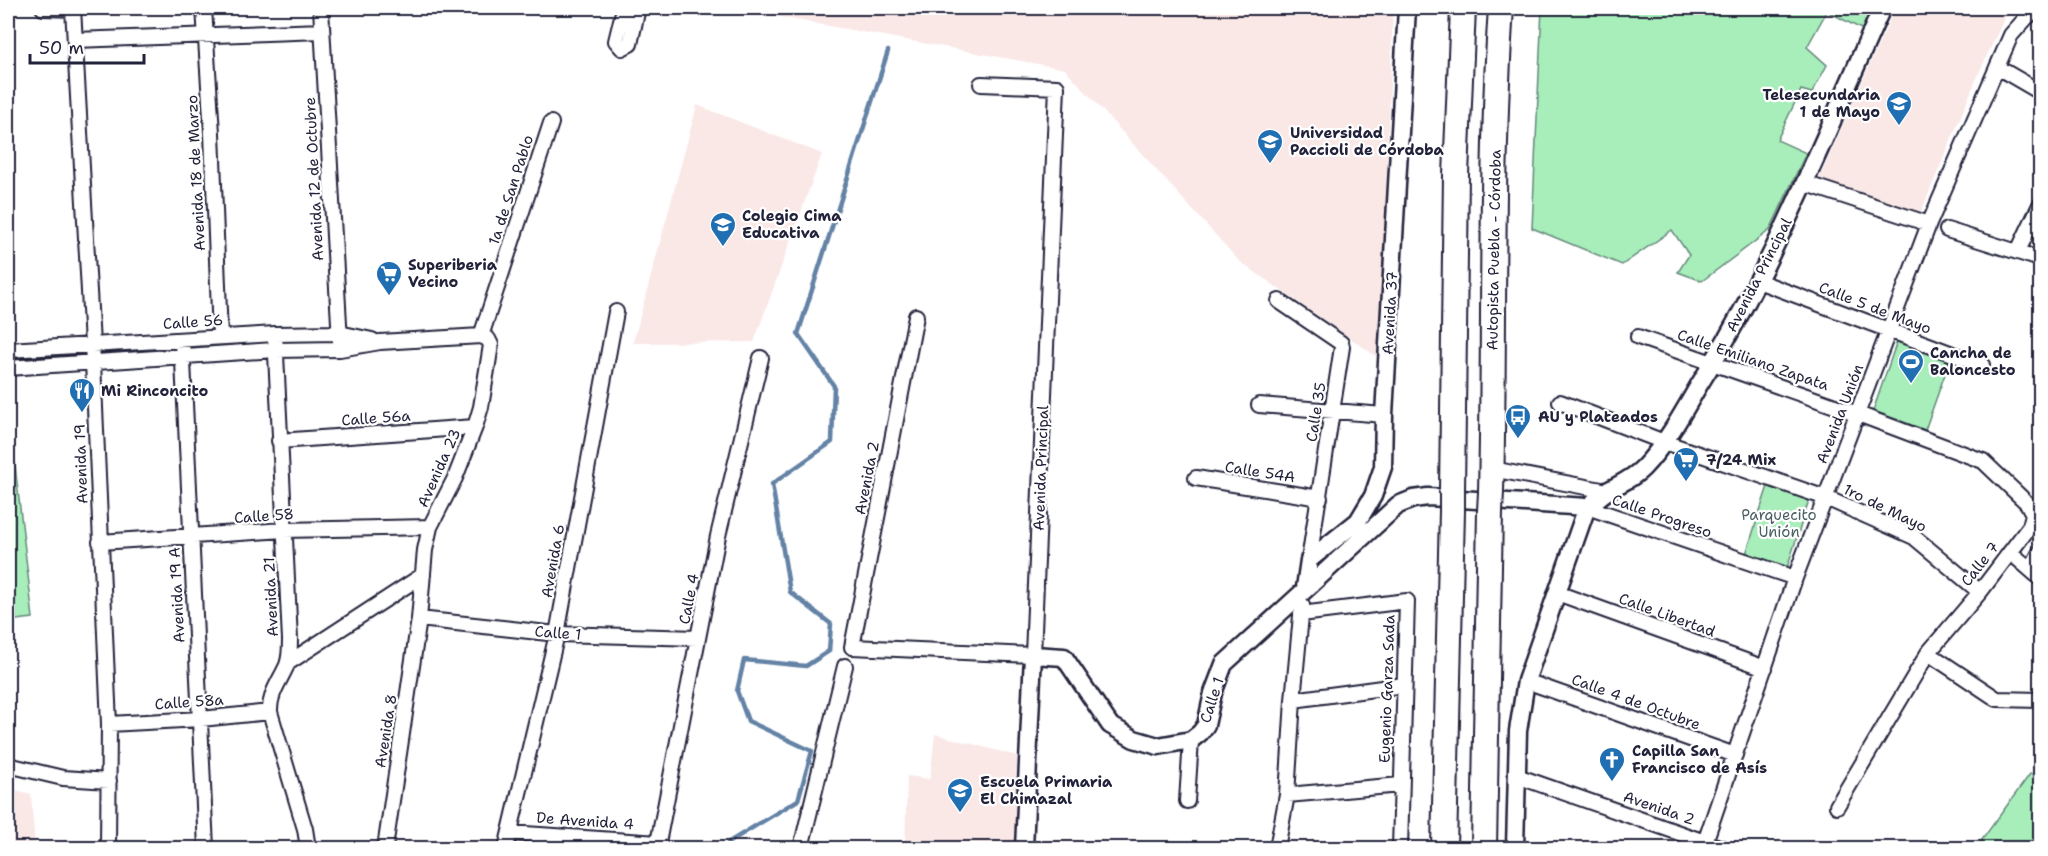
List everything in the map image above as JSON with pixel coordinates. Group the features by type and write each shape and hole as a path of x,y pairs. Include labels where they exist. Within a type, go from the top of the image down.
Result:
{"highway":[{"path":"1444,849 1452,501 1456,175 1463,8"},
{"name":"Autopista Puebla - Córdoba","path":"1484,849 1494,186 1501,8"}],"street":[{"path":"43,8 73,8"},
{"name":"Avenida 19","path":"73,8 93,362 109,724 108,849"},
{"name":"Avenida 18 de Marzo","path":"204,8 220,337"},
{"name":"Avenida 12 de Octubre","path":"321,8 340,349"},
{"path":"624,8 616,41 622,48 630,44 638,8"},
{"name":"Avenida 37","path":"1309,560 1358,521 1373,496 1383,467 1407,8"},
{"name":"Avenida Principal","path":"1587,507 1607,491 1628,482 1643,468 1664,442 1713,363 1758,281 1882,8"},
{"name":"Avenida Unión","path":"1704,845 1795,578 1929,224 2011,35 2027,17 2039,8"},
{"path":"75,40 322,31"},
{"path":"1997,67 2040,92"},
{"name":"Avenida Principal","path":"981,84 1057,87 1024,849"},
{"name":"1a de San Pablo","path":"482,336 550,123"},
{"path":"1804,183 1929,224"},
{"path":"2018,251 2040,205"},
{"path":"1947,230 2040,259"},
{"name":"Calle 5 de Mayo","path":"1758,281 1982,365"},
{"name":"Calle 35","path":"1279,301 1341,343 1333,411 1309,560"},
{"name":"Avenida 6","path":"506,849 557,634 615,312"},
{"name":"Avenida 2","path":"852,646 916,316"},
{"name":"Calle 56","path":"8,350 275,334 339,333 380,342"},
{"name":"Avenida 21","path":"270,712 272,693 288,663 290,640 275,334"},
{"name":"Calle 56","path":"8,368 275,350 340,349 380,342 482,336"},
{"name":"Avenida 23","path":"419,619 425,550 430,527 455,478 481,407 491,345 488,339 482,336"},
{"name":"Calle Emiliano Zapata","path":"1638,337 1858,414"},
{"name":"Avenida 19 A","path":"182,340 206,849"},
{"name":"Calle 4","path":"658,846 718,536 761,358"},
{"name":"1ro de Mayo","path":"1560,402 1664,442 1826,498 1914,537 1980,592"},
{"path":"1259,405 1384,415"},
{"name":"Calle 7","path":"1837,806 1928,652 1980,592 2030,526 2033,514 2027,503 1983,461 1858,414"},
{"name":"Calle 56a","path":"279,441 475,427"},
{"name":"Calle 54A","path":"1196,478 1320,498"},
{"path":"1491,490 1607,491"},
{"name":"Calle 1","path":"852,646 1064,657 1110,725 1134,739 1158,746 1191,740 1206,725 1213,693 1224,664 1398,505 1413,499 1428,497 1587,507"},
{"path":"1515,849 1518,731 1526,681 1587,507"},
{"name":"Calle Progreso","path":"1587,507 1795,578"},
{"name":"Calle 58","path":"100,542 284,530 430,527"},
{"path":"2010,552 2036,574 2040,552"},
{"path":"1278,849 1287,795 1301,614 1309,560"},
{"path":"288,663 423,575"},
{"name":"Calle Libertad","path":"1557,593 1765,668"},
{"name":"Eugenio Garza Sada","path":"1301,614 1407,601 1400,849"},
{"name":"Calle 1","path":"419,619 557,634 698,638"},
{"name":"Avenida 8","path":"385,849 419,619"},
{"path":"1928,652 1997,699 2040,700"},
{"path":"801,849 845,666"},
{"name":"Calle 4 de Octubre","path":"1526,681 1735,755"},
{"path":"1293,700 1404,685"},
{"path":"270,712 305,829 308,849"},
{"name":"Calle 58a","path":"109,724 201,719 270,712"},
{"path":"1186,801 1191,740"},
{"path":"8,765 63,778 109,781"},
{"name":"Avenida 2","path":"1517,776 1704,845 1722,849"},
{"path":"1287,795 1401,784"},
{"name":"De Avenida 4","path":"510,833 658,846"}],"shaded area":[{"name":"Universidad Paccioli de Córdoba","path":"730,8 1393,8 1380,359 1239,261 1065,69"},
{"name":"Telesecundaria 1 de Mayo","path":"1895,8 2017,8 2005,17 1978,75 1921,212 1819,179"},
{"name":"Colegio Cima Educativa","path":"697,105 822,154 754,342 633,343"},
{"name":"Escuela Primaria El Chimazal","path":"935,734 1017,756 1014,848 905,848 907,776 930,779"},
{"path":"8,788 31,794 35,848 8,848"}],"green space":[{"path":"1542,8 1872,8 1863,30 1827,11 1807,47 1827,65 1812,93 1801,90 1777,140 1806,153 1770,230 1702,281 1678,272 1689,255 1672,230 1622,265 1532,228"},
{"name":"Cancha de Baloncesto","path":"1897,341 1950,360 1925,430 1873,411"},
{"path":"8,406 33,618 8,621"},
{"name":"Parquecito Unión","path":"1768,486 1809,500 1787,568 1746,554"},
{"path":"2030,774 2040,774 2040,848 1976,848"}],"waterway":[{"path":"726,848 729,842 798,800 812,751 748,721 737,691 744,660 806,666 829,651 831,624 790,592 772,484 832,442 834,386 798,334 888,51"}],"place":[{"name":"Telesecundaria 1 de Mayo","path":"1899,127"},
{"name":"Universidad Paccioli de Córdoba","path":"1270,165"},
{"name":"Colegio Cima Educativa","path":"723,248"},
{"name":"Superiberia Vecino","path":"389,297"},
{"name":"Cancha de Baloncesto","path":"1911,385"},
{"name":"Mi Rinconcito","path":"82,414"},
{"name":"AU y Plateados","path":"1518,440"},
{"name":"7/24 Mix","path":"1686,483"},
{"name":"Capilla San Francisco de Asís","path":"1612,783"},
{"name":"Escuela Primaria El Chimazal","path":"960,814"}]}
